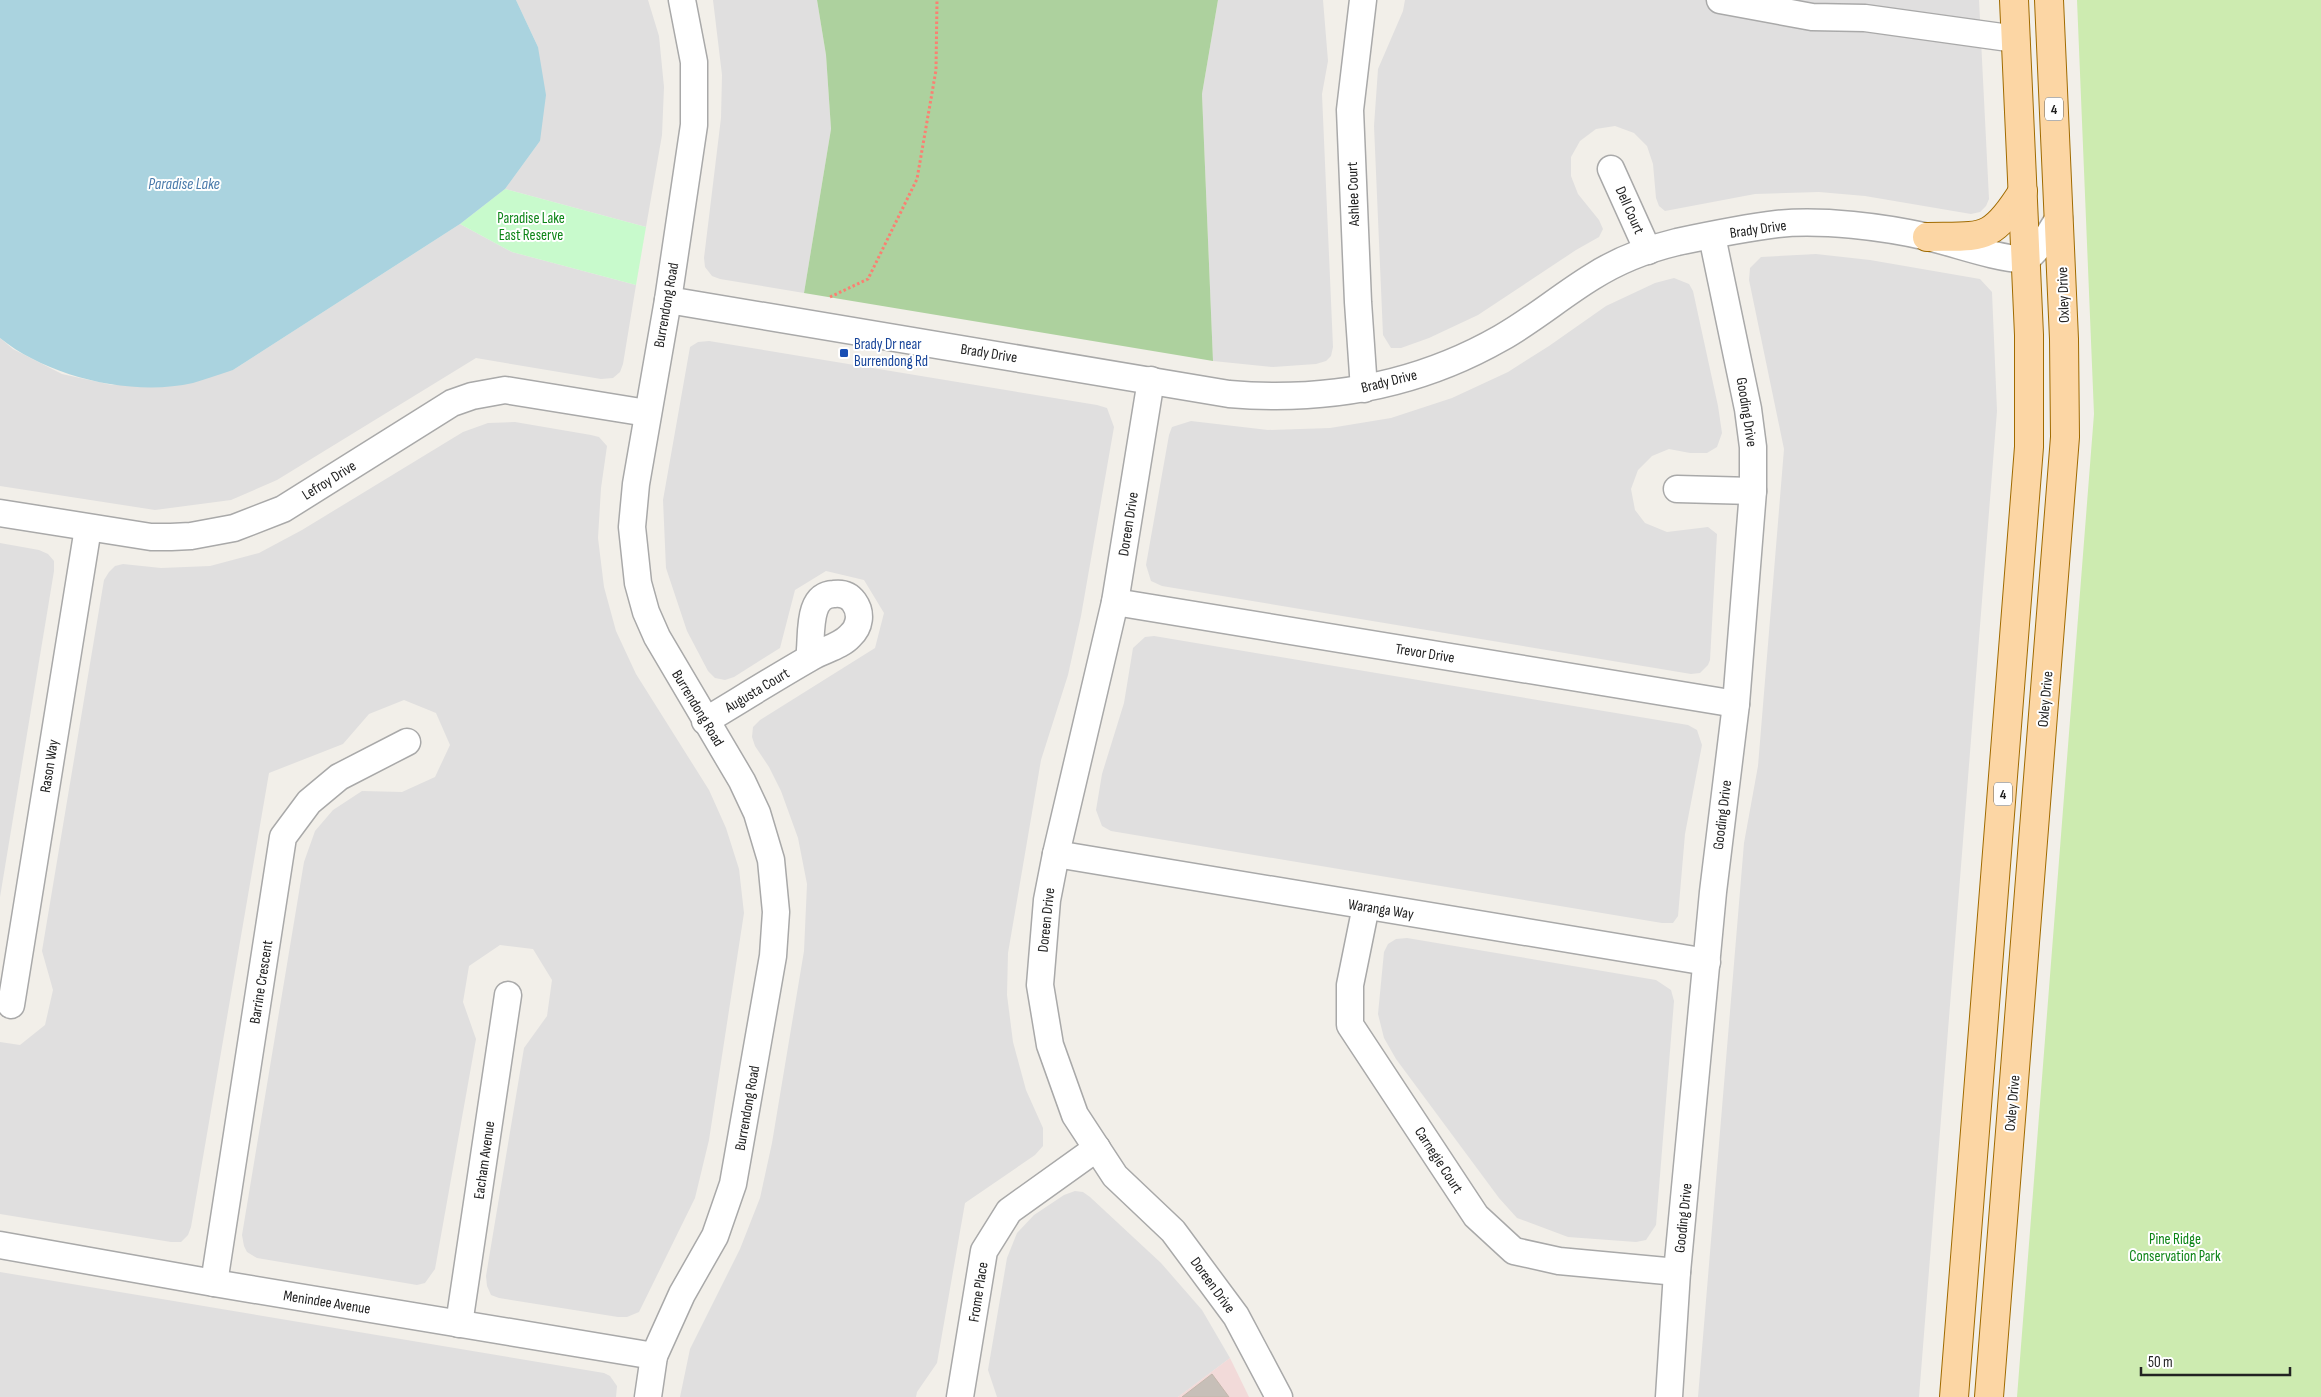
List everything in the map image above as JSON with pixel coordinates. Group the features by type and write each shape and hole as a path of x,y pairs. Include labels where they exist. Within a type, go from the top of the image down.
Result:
{"main road":[{"name":"4","path":"1954,1397 2024,522 2030,400 2026,260 2014,0"},
{"name":"Oxley Drive","path":"1989,1397 2065,437 2063,313 2048,0"},
{"path":"1927,237 1977,236 1988,232 2002,223 2023,191"},
{"path":"2024,522 2035,496 2041,467 2045,397 2042,315 2044,307 2048,304 2059,306 2063,313"}],"street":[{"name":"Burrendong Road","path":"648,1397 654,1356 682,1294 714,1236 733,1184 775,934 775,890 771,860 764,834 742,781 657,637 646,612 638,583 632,527 636,484 668,300 694,125 694,62 682,0"},
{"name":"Ashlee Court","path":"1362,0 1350,110 1357,292 1364,389"},
{"path":"1720,0 1812,17 1865,18 2016,39"},
{"name":"Dell Court","path":"1611,169 1648,251"},
{"path":"2026,260 2046,240 2059,218"},
{"name":"Brady Drive","path":"668,300 1229,394 1266,397 1307,396 1364,389 1432,370 1502,338 1594,275 1648,251 1712,236 1778,224 1837,224 1927,237 2001,258 2026,260"},
{"name":"Gooding Drive","path":"1669,1397 1677,1272 1707,962 1736,704 1753,491 1753,447 1748,409 1712,236"},
{"name":"Doreen Drive","path":"1151,380 1115,602 1047,900 1040,985 1050,1045 1075,1115 1115,1176 1173,1231 1231,1308 1279,1397"},
{"name":"Lefroy Drive","path":"0,513 150,537 213,533 260,520 283,509 452,404 489,391 505,390 539,394 647,413"},
{"path":"1677,490 1753,491"},
{"name":"Rason Way","path":"11,1005 88,528"},
{"name":"Trevor Drive","path":"1115,602 1736,704"},
{"name":"Augusta Court","path":"705,721 809,658"},
{"name":"Barrine Crescent","path":"214,1283 283,837 309,802 339,777 407,742"},
{"name":"Waranga Way","path":"1056,854 1707,962"},
{"name":"Carnegie Court","path":"1366,906 1350,985 1350,1025 1476,1216 1514,1251 1559,1261 1677,1272"},
{"name":"Eacham Avenue","path":"459,1324 508,995"},
{"name":"Frome Place","path":"960,1397 984,1251 1010,1211 1097,1148"},
{"name":"Menindee Avenue","path":"0,1244 214,1283 654,1356"}],"path":[{"path":"830,297 868,279 917,179 936,70 937,0"}],"shaded area":[{"path":"516,0 648,0 659,36 664,87 662,135 646,227 505,189 540,141 538,47"},
{"path":"713,0 817,0 826,55 831,129 804,293 720,279 712,276 705,267 704,258 721,118 722,75"},
{"path":"1218,0 1323,0 1328,61 1322,94 1333,347 1331,356 1326,361 1316,364 1273,367 1213,361 1202,94"},
{"path":"1405,0 1979,0 1989,199 1986,206 1980,212 1971,214 1865,196 1819,192 1755,194 1665,211 1659,206 1656,198 1653,164 1647,146 1634,133 1615,126 1596,129 1580,141 1571,157 1571,176 1578,194 1599,220 1603,229 1599,237 1576,250 1478,315 1429,338 1401,348 1391,348 1383,335 1374,126 1378,69 1403,11"},
{"path":"460,224 512,252 636,285 623,364 620,372 613,378 601,379 476,358 277,480 231,500 155,510 0,486 0,338 13,349 62,374 112,385 233,370"},
{"path":"1816,254 1870,260 1980,279 1992,292 1997,411 1919,1397 1698,1397 1744,843 1758,766 1784,449 1749,280 1750,268 1761,257"},
{"path":"1674,278 1689,284 1693,291 1722,433 1717,447 1707,453 1690,453 1669,449 1652,456 1638,470 1631,489 1635,510 1645,523 1667,532 1708,527 1717,534 1710,660 1700,673 1691,674 1162,586 1151,581 1146,565 1172,427 1191,421 1268,430 1330,428 1391,418 1452,398 1508,372 1606,306 1655,283"},
{"path":"709,341 1097,405 1107,408 1114,427 1081,616 1068,675 1041,760 1008,953 1007,995 1013,1042 1026,1090 1043,1128 1043,1146 1035,1155 965,1203 937,1363 917,1392 916,1397 680,1397 690,1349 740,1249 760,1198 772,1143 804,951 807,884 798,838 781,791 769,767 755,746 752,737 753,727 760,720 875,648 884,613 864,580 826,571 795,590 780,648 734,677 725,680 715,678 708,671 687,631 666,568 663,500 690,347 698,342"},
{"path":"515,422 599,437 607,446 601,488 598,538 604,587 616,631 636,674 709,790 726,828 739,869 744,913 709,1140 695,1198 639,1312 627,1317 618,1317 499,1298 491,1295 487,1286 486,1276 524,1048 547,1016 552,980 533,949 500,945 469,966 463,1002 476,1039 435,1269 425,1283 417,1285 257,1258 247,1252 244,1246 242,1235 304,862 315,831 333,810 362,791 402,792 435,777 450,745 436,713 404,700 369,714 343,744 269,773 191,1227 188,1235 181,1242 171,1242 0,1214 0,1042 20,1045 45,1025 53,990 42,951 104,580 109,572 115,566 123,564 161,568 210,566 259,553 302,530 463,432 488,423"},
{"path":"0,543 39,550 48,554 54,561 54,571 0,897"},
{"path":"1154,636 1688,725 1697,730 1702,745 1685,834 1678,916 1673,923 1662,923 1111,831 1102,826 1096,810 1102,774 1124,703 1133,648 1145,637"},
{"path":"1407,938 1656,980 1671,990 1674,1001 1656,1225 1646,1240 1636,1242 1568,1237 1517,1218 1499,1198 1396,1059 1384,1038 1378,1014 1384,952 1388,944 1396,939"},
{"path":"1075,1191 1083,1192 1090,1197 1161,1263 1202,1310 1230,1358 1178,1397 997,1397 988,1370 1007,1258 1017,1233 1034,1215 1064,1195"},
{"path":"0,1272 604,1373 610,1376 617,1386 616,1397 0,1397"},
{"path":"1230,1358 1249,1397 1178,1397"}],"green space":[{"path":"817,0 1218,0 1202,94 1213,361 804,293 831,129 826,55"},
{"name":"Pine Ridge Conservation Park","path":"2077,0 2321,0 2321,1397 2017,1397 2094,414"},
{"name":"Paradise Lake East Reserve","path":"505,189 646,227 636,285 512,252 460,224"}],"water":[{"name":"Paradise Lake","path":"0,0 516,0 538,47 546,95 540,141 505,189 460,224 233,370 193,383 169,387 118,385 92,380 66,373 42,363 20,352 0,338"}],"building":[{"path":"1212,1374 1229,1397 1182,1397"}],"place":[{"name":"Brady Dr near Burrendong Rd","path":"844,353"}]}
